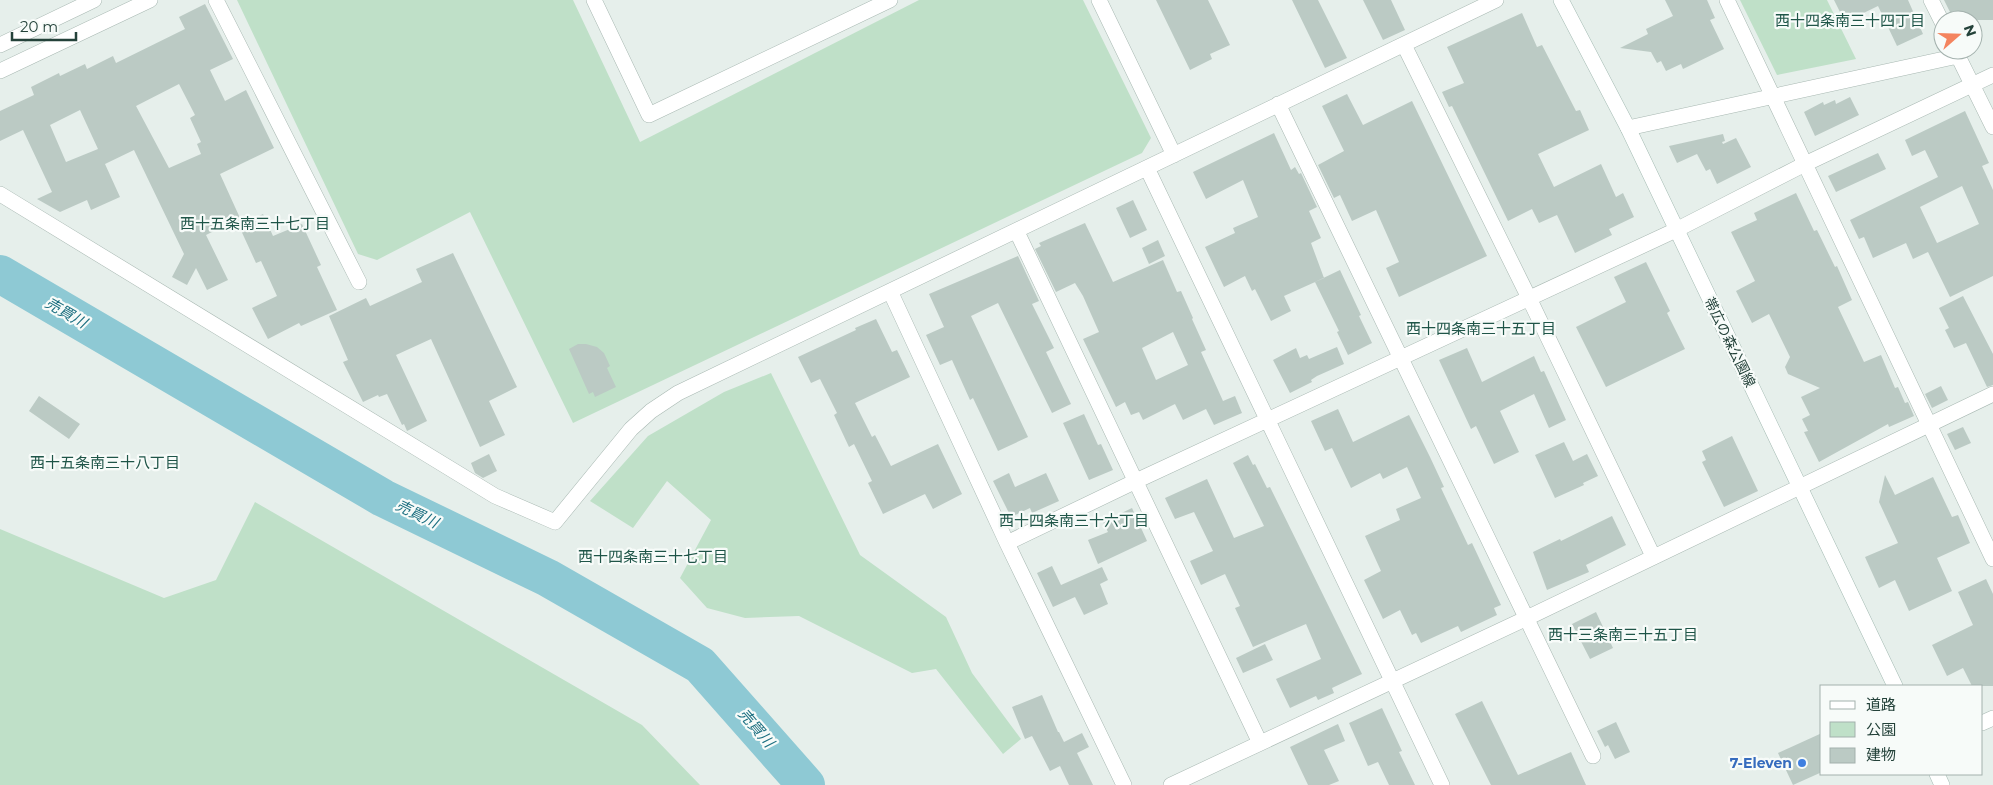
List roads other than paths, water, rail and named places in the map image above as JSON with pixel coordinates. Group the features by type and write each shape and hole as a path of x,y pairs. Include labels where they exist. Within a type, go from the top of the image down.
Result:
{"street":[{"path":"0,45 94,0"},
{"path":"0,71 150,0"},
{"path":"216,0 360,282"},
{"path":"594,0 649,115 890,0"},
{"path":"1099,0 1174,155"},
{"path":"0,194 495,496 555,522 631,429 651,411 678,393 1017,232 1496,0"},
{"name":"帯広の森公園線","path":"1562,0 1628,128 1895,685"},
{"path":"1727,0 1993,559"},
{"path":"1404,45 1529,298 1653,556"},
{"path":"1628,128 1933,58"},
{"path":"1960,60 1993,128"},
{"path":"1007,543 1267,419 1676,230 1805,164 1993,75"},
{"path":"1278,104 1402,357 1593,756"},
{"path":"1147,168 1442,785"},
{"path":"1017,232 1260,743"},
{"path":"890,291 1007,543 1124,785"},
{"path":"1171,785 1391,680 1527,618 1798,486 1993,394"}],"waterway":[{"name":"売買川","path":"0,274 383,498 548,578 700,665 806,785"}],"place":[{"name":"7-Eleven","path":"1802,763"}],"district":[{"name":"西十四条南三十四丁目","path":"1850,21"},
{"name":"西十五条南三十七丁目","path":"255,224"},
{"name":"西十四条南三十五丁目","path":"1481,329"},
{"name":"西十五条南三十八丁目","path":"105,463"},
{"name":"西十四条南三十六丁目","path":"1074,521"},
{"name":"西十四条南三十七丁目","path":"653,557"},
{"name":"西十三条南三十五丁目","path":"1623,635"}]}
